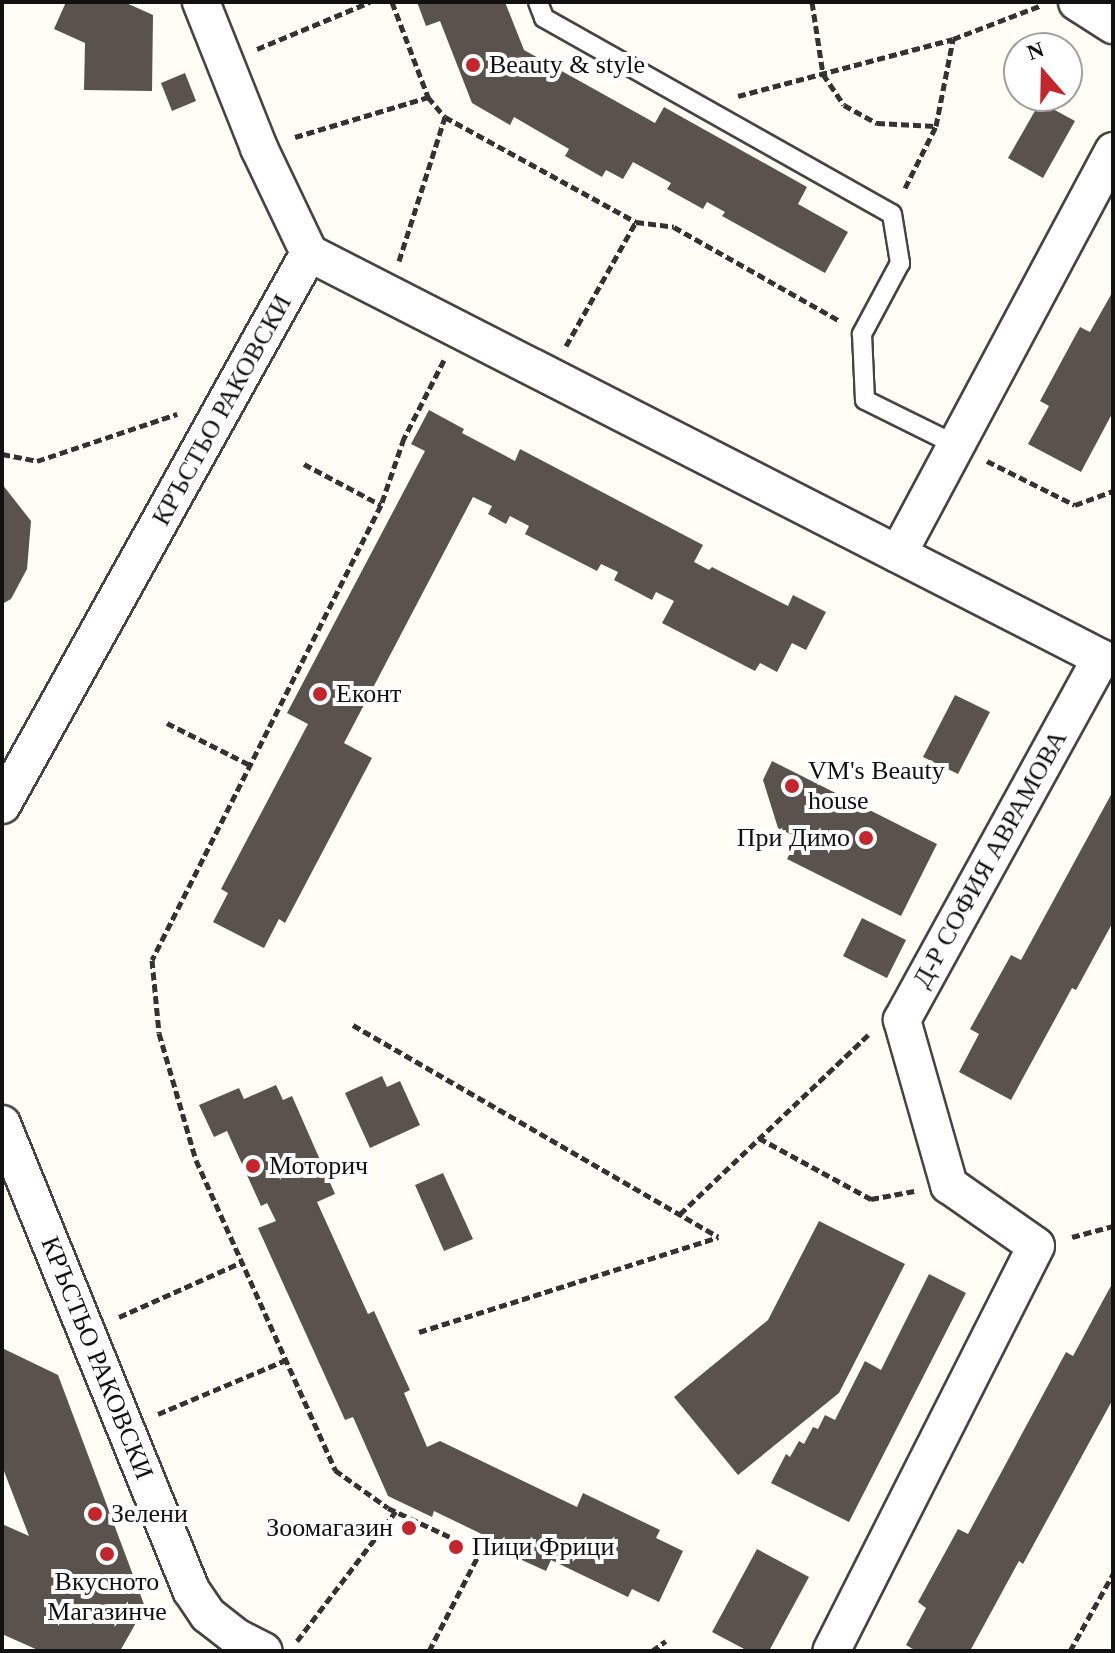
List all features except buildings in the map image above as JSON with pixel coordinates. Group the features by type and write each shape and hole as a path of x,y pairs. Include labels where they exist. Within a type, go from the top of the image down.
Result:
{"street":[{"path":"201,2 259,148 309,253 898,554 1113,151"},
{"path":"1077,2 1113,25"},
{"name":"КРЪСТЬО РАКОВСКИ","path":"2,805 309,253"},
{"name":"Д-Р СОФИЯ АВРАМОВА","path":"898,554 1101,658 902,1020"},
{"path":"831,1651 1036,1246 949,1185 902,1020"},
{"name":"КРЪСТЬО РАКОВСКИ","path":"2,1124 191,1590 208,1615 236,1637 264,1651"}],"lane":[{"path":"538,2 544,18 892,214 900,263 862,334 865,400 954,444"}],"path":[{"path":"225,62 370,2"},
{"path":"392,2 428,97 445,117 636,222 674,227 862,334"},
{"path":"812,2 823,74 844,105 877,123 936,126"},
{"path":"702,106 953,39 1051,2"},
{"path":"892,214 936,126 953,39"},
{"path":"259,148 428,97"},
{"path":"389,294 445,117"},
{"path":"549,376 636,222"},
{"path":"450,1537 396,1511 335,1470 196,1160 159,1033 152,960 381,505 404,438 459,330"},
{"path":"2,454 37,461 179,413"},
{"path":"954,444 1075,505 1113,491"},
{"path":"304,464 381,505"},
{"path":"167,723 250,765"},
{"path":"680,1214 861,1038 902,1020"},
{"path":"353,1025 718,1237 419,1332"},
{"path":"759,1138 871,1199"},
{"path":"86,1332 242,1262"},
{"path":"125,1428 286,1360"},
{"path":"290,1651 396,1511"},
{"path":"429,1651 480,1552"},
{"path":"1070,1651 1113,1574"},
{"path":"652,1651 666,1641"}],"place":[{"name":"Beauty & style","path":"473,65"},
{"name":"Еконт","path":"320,694"},
{"name":"VM's Beauty house","path":"792,786"},
{"name":"При Димо","path":"866,838"},
{"name":"Моторич","path":"253,1166"},
{"name":"Зелени","path":"95,1514"},
{"name":"Зоомагазин","path":"409,1528"},
{"name":"Пици Фрици","path":"456,1547"},
{"name":"Вкусното Магазинче","path":"107,1554"}]}
